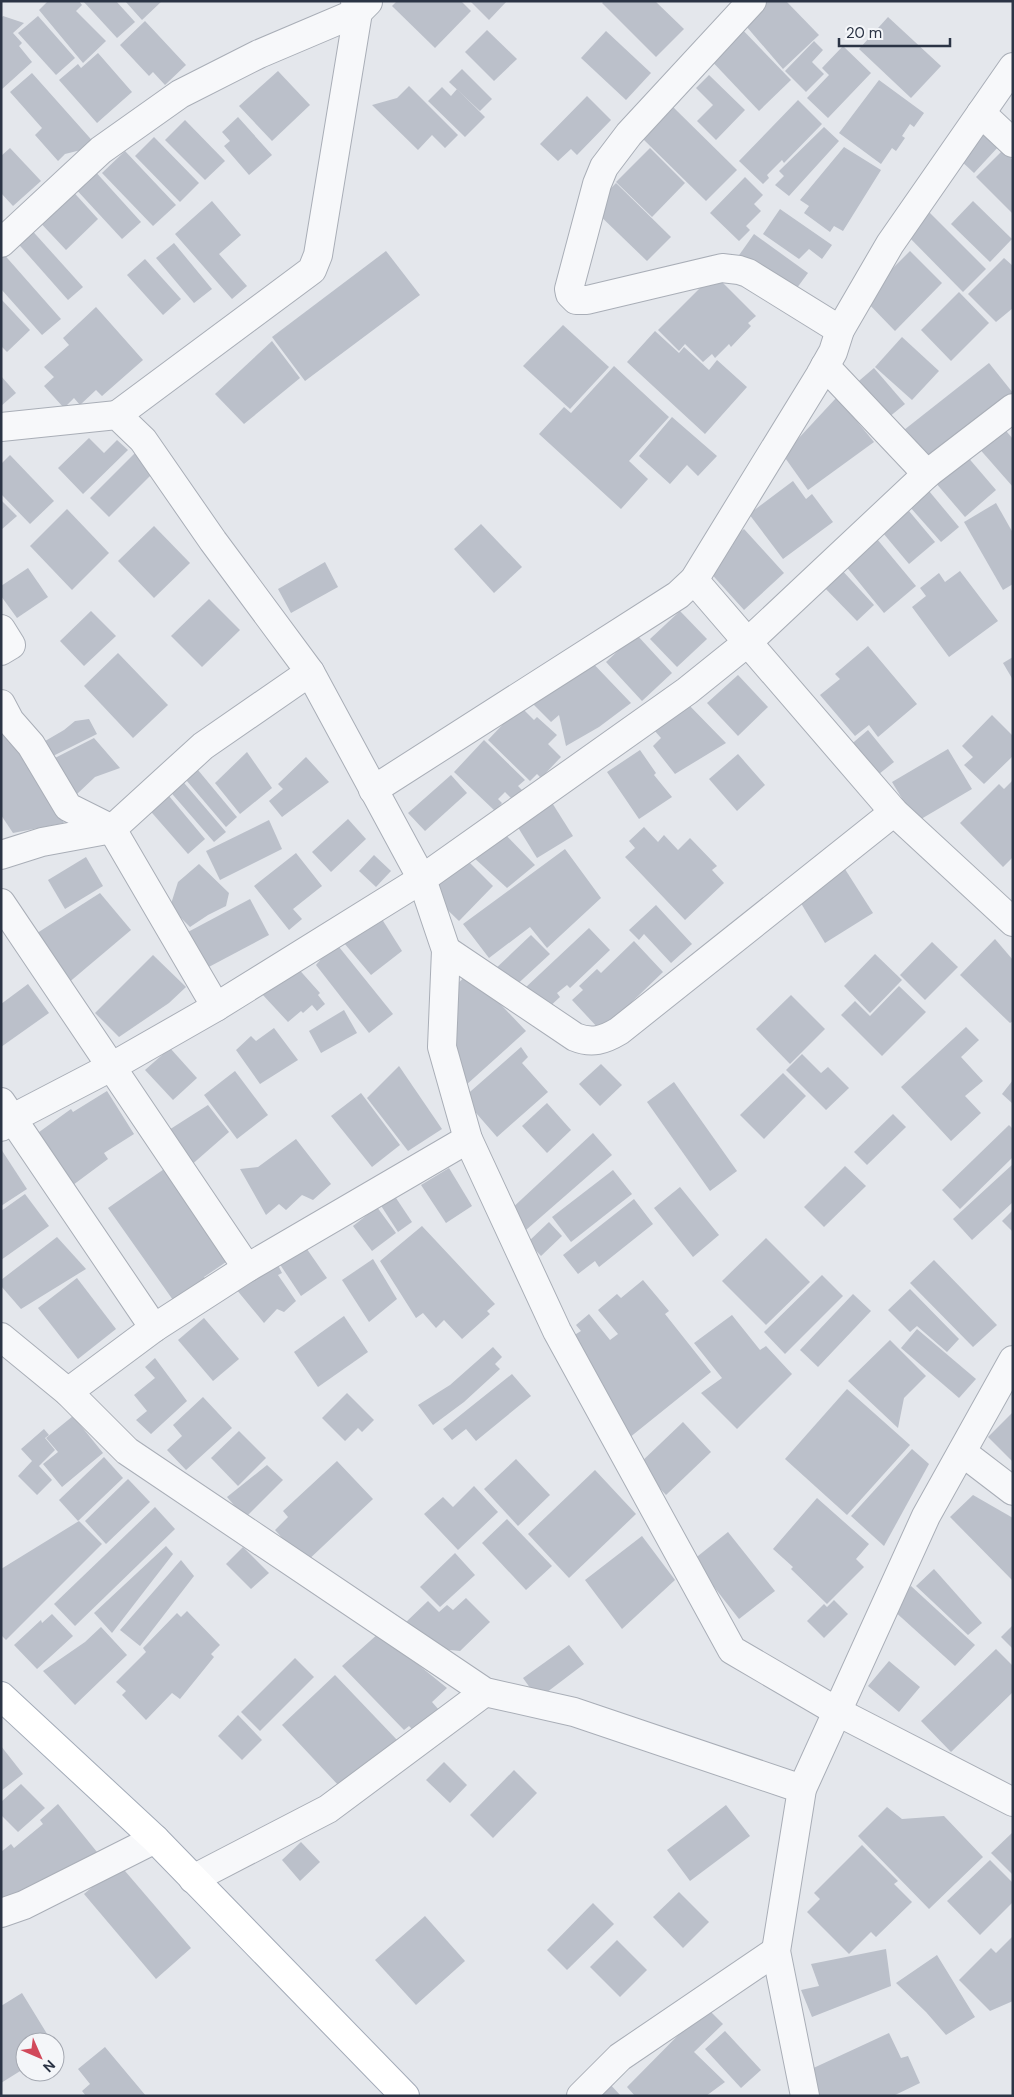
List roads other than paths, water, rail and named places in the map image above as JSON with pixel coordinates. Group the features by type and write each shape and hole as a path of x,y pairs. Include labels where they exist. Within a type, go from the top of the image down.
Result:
{"main road":[{"path":"1,1696 155,1839 405,2096"}],"street":[{"path":"752,1 629,134 604,167 569,289 570,294 576,300 587,300 722,268 730,268 748,273 840,330"},
{"path":"1,243 101,150 180,94 361,5"},
{"path":"1,427 117,414 312,270 318,255 361,5"},
{"path":"373,790 678,595 694,580 825,366 833,352 840,330 890,244 1013,67"},
{"path":"981,113 1013,143"},
{"path":"825,366 927,474"},
{"path":"154,1328 5,1116 111,1067 216,1007 422,879 687,691 748,642 927,474 1013,408"},
{"path":"117,414 143,440 213,541 310,672 422,879 446,950 442,1047 468,1139 557,1331 732,1650 838,1712 1013,1802"},
{"path":"694,580 894,812 1013,922"},
{"path":"1,629 11,645 1,651"},
{"path":"1,855 42,842 112,829 203,746 310,672"},
{"path":"1,704 10,721 31,745 68,807 112,829 216,1007"},
{"path":"446,950 575,1037 591,1042 609,1037 894,812"},
{"path":"1,903 246,1268"},
{"path":"68,1392 154,1328 246,1268 468,1139"},
{"path":"1,1337 68,1392 127,1451 485,1692 574,1712 802,1789"},
{"path":"805,2096 776,1951 802,1789 926,1516 1013,1360"},
{"path":"962,1452 1013,1490"},
{"path":"193,1879 328,1809 485,1692"},
{"path":"1,1913 24,1905 155,1839"},
{"path":"581,2096 620,2057 776,1951"}]}
